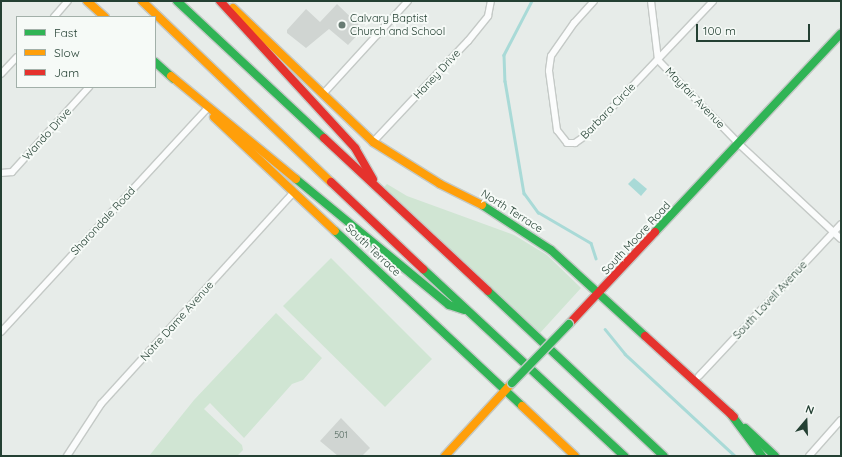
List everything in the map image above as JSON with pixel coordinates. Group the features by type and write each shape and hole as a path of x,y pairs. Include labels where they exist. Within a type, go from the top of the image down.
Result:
{"main road":[{"path":"88,1 104,16"},
{"path":"142,1 467,311 624,456"},
{"path":"177,1 664,456"},
{"path":"220,1 355,148 380,190"},
{"name":"North Terrace","path":"226,1 373,142 440,184 481,204 551,250 775,456"},
{"name":"South Moore Road","path":"445,456 504,391 599,294 841,33"},
{"name":"South Terrace","path":"156,63 575,456"},
{"path":"171,76 449,305 467,311"},
{"path":"730,413 762,456"}],"street":[{"path":"55,16 68,1"},
{"path":"323,94 408,1"},
{"name":"Haney Drive","path":"373,142 468,41 488,16 491,1"},
{"name":"Barbara Circle","path":"594,1 574,22 551,56 552,100 561,139 567,143 575,144 585,136 658,60"},
{"name":"Mayfair Avenue","path":"651,1 658,60 739,144 841,239"},
{"path":"658,60 713,1"},
{"path":"1,74 16,58"},
{"name":"Wando Drive","path":"1,173 12,172 88,88"},
{"name":"Sharondale Road","path":"1,332 206,110"},
{"name":"Notre Dame Avenue","path":"67,456 101,404 294,192"},
{"name":"South Lovell Avenue","path":"699,376 841,224"},
{"path":"809,456 841,420"}],"green space":[{"path":"387,184 407,196 514,235 547,255 581,288 540,333 384,187"},
{"path":"331,258 432,359 385,407 283,306"},
{"path":"276,313 322,358 303,380 292,384 244,438 210,403 204,409 242,445 243,450 237,456 149,456 194,400"}],"water":[{"path":"634,178 647,189 641,196 628,184"}],"building":[{"name":"Calvary Baptist Church and School","path":"337,4 363,29 348,45 329,29 306,48 287,33 287,30 306,9 320,22"},
{"path":"341,418 370,448 362,456 338,456 320,441"}],"waterway":[{"path":"532,1 504,55 505,81 524,193 538,212 591,243 596,258"},
{"path":"605,329 625,354 735,456"}],"traffic: fast":[{"path":"177,1 324,138"},
{"path":"655,232 841,33"},
{"path":"156,63 174,79"},
{"path":"296,179 449,305 464,310"},
{"path":"482,205 551,250 645,336"},
{"path":"335,231 522,406"},
{"path":"423,269 624,456"},
{"path":"488,291 664,456"},
{"path":"512,383 569,324"},
{"path":"730,413 762,456"},
{"path":"745,428 775,456"}],"traffic: slow":[{"path":"87,1 104,16"},
{"path":"142,1 331,182"},
{"path":"233,8 373,142 440,184 482,205"},
{"path":"171,76 296,179"},
{"path":"214,117 335,231"},
{"path":"445,456 512,383"},
{"path":"522,406 575,456"}],"traffic: jam":[{"path":"220,1 355,148 373,179"},
{"path":"324,138 488,291"},
{"path":"331,182 423,269"},
{"path":"569,324 655,232"},
{"path":"645,336 734,417"}],"place":[{"name":"Calvary Baptist Church and School","path":"342,25"}]}
